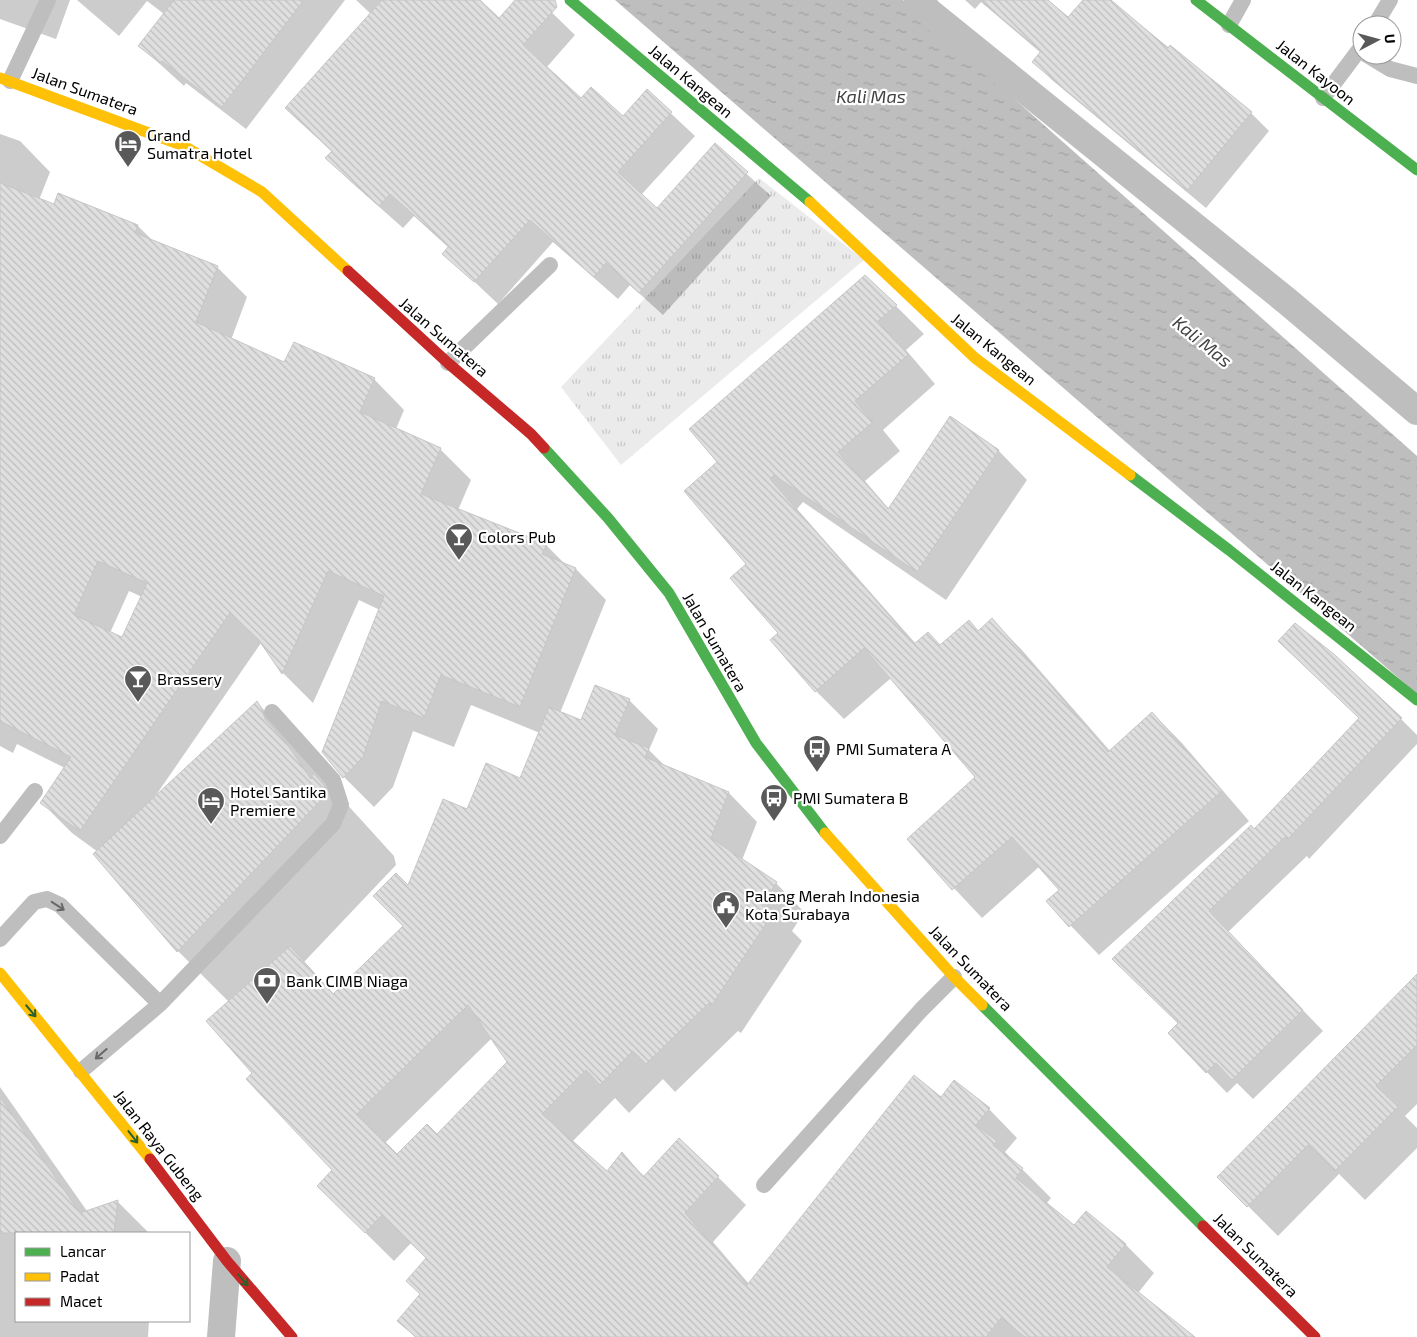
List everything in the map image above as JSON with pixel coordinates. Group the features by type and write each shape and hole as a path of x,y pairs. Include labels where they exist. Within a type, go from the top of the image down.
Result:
{"main road":[{"name":"Jalan Kangean","path":"570,0 834,223 975,358 1229,550 1417,700"},
{"name":"Jalan Kayoon","path":"1196,0 1417,170"},
{"name":"Jalan Sumatera","path":"5,79 184,146 262,192 448,363 531,434 614,526 669,593 710,668 756,743 811,818 954,977 1310,1335"},
{"name":"Jalan Raya Gubeng","path":"0,974 81,1071 171,1185 227,1261 292,1337"}],"street":[{"path":"918,0 945,25 1288,302 1417,411"},
{"path":"221,1337 227,1261"}],"lane":[{"path":"5,79 48,0"},
{"path":"1229,25 1243,0"},
{"path":"1381,15 1390,0"},
{"path":"1323,98 1352,64"},
{"path":"1384,65 1390,69 1417,76"},
{"path":"448,363 550,265"},
{"path":"81,1071 160,1004 333,824 341,805 333,780 272,712"},
{"path":"0,836 36,791"},
{"path":"0,940 34,902 47,899 60,905 160,1004"},
{"path":"764,1184 921,1010 954,977"}],"green space":[{"path":"759,178 864,260 621,465 561,387"}],"water":[{"name":"Kali Mas","path":"615,0 903,0 1417,456 1417,694"}],"building":[{"path":"174,0 304,0 222,107 162,61 160,63 138,46"},
{"path":"382,0 480,0 499,18 515,0 555,0 557,7 523,45 581,98 591,87 623,116 647,89 672,112 618,172 657,208 715,143 748,172 639,293 606,263 594,277 530,220 474,282 442,254 449,246 390,194 379,206 325,158 332,151 285,108"},
{"path":"980,0 1048,0 1068,17 1083,0 1111,0 1168,48 1170,45 1252,112 1187,191 1032,62 1041,51"},
{"path":"0,183 54,204 58,193 138,225 135,233 218,266 196,322 284,362 294,342 375,378 360,412 441,448 421,494 547,544 542,554 576,568 520,707 441,675 424,718 382,701 363,757 343,778 322,752 384,596 328,571 282,674 258,639 230,613 80,831 40,803 71,757 0,721","holes":["98,561 147,583 122,637 74,615"]},
{"path":"865,275 897,305 878,321 908,355 855,401 873,422 838,452 888,509 950,416 999,450 917,572 774,475 770,479 914,644 928,632 940,645 969,620 978,631 992,618 1108,752 1152,712 1222,791 1069,927 1046,901 1059,890 1012,837 952,890 907,839 975,777 864,648 815,692 770,640 778,633 730,578 746,564 684,491 717,462 689,429"},
{"path":"1295,623 1335,655 1402,718 1288,839 1285,837 1209,911 1303,1010 1232,1080 1216,1063 1206,1073 1168,1033 1178,1023 1112,959 1251,825 1254,829 1359,718 1278,641"},
{"path":"595,685 630,699 615,735 649,748 645,757 729,792 711,838 777,882 763,903 774,912 712,1005 709,1003 646,1064 633,1051 600,1085 586,1070 542,1114 607,1171 622,1152 643,1177 679,1138 719,1176 685,1213 747,1285 914,1075 941,1097 954,1080 990,1108 976,1125 997,1141 993,1145 1023,1168 1016,1178 1074,1225 1086,1211 1126,1244 1107,1267 1195,1337 1025,1337 1001,1318 986,1337 416,1337 397,1321 420,1294 406,1281 426,1258 382,1215 365,1233 317,1186 332,1170 246,1079 252,1073 206,1021 290,946 333,994 403,926 373,896 396,873 408,885 443,799 467,809 486,763 520,778 549,707 581,720","holes":["468,1005 507,1062 437,1134 427,1124 397,1154 357,1114"]},
{"name":"Hotel Santika Premiere","path":"257,701 265,719 285,741 311,779 313,773 324,785 327,794 177,952 93,854"},
{"path":"1417,974 1417,1045 1376,1086 1398,1107 1335,1171 1308,1145 1247,1207 1217,1177"},
{"path":"0,1097 80,1213 118,1200 114,1232 0,1233"}],"traffic: fast":[{"path":"570,0 810,202"},
{"path":"1196,0 1417,170"},
{"path":"544,448 608,518 669,593 756,743 825,833"},
{"path":"1130,475 1229,550 1417,700"},
{"path":"982,1005 1203,1226"}],"traffic: slow":[{"path":"0,78 184,146 262,192 348,271"},
{"path":"810,202 975,358 1130,475"},
{"path":"825,833 954,977 982,1005"},
{"path":"0,973 150,1159"}],"traffic: jam":[{"path":"348,271 448,363 531,434 544,448"},
{"path":"150,1159 227,1261 292,1337"},
{"path":"1203,1226 1315,1337"}],"place":[{"name":"Grand Sumatra Hotel","path":"128,168"},
{"name":"Colors Pub","path":"459,561"},
{"name":"Brassery","path":"138,703"},
{"name":"PMI Sumatera A","path":"817,773"},
{"name":"PMI Sumatera B","path":"774,822"},
{"name":"Hotel Santika Premiere","path":"211,825"},
{"name":"Palang Merah Indonesia Kota Surabaya","path":"726,929"},
{"name":"Bank CIMB Niaga","path":"267,1005"}]}
